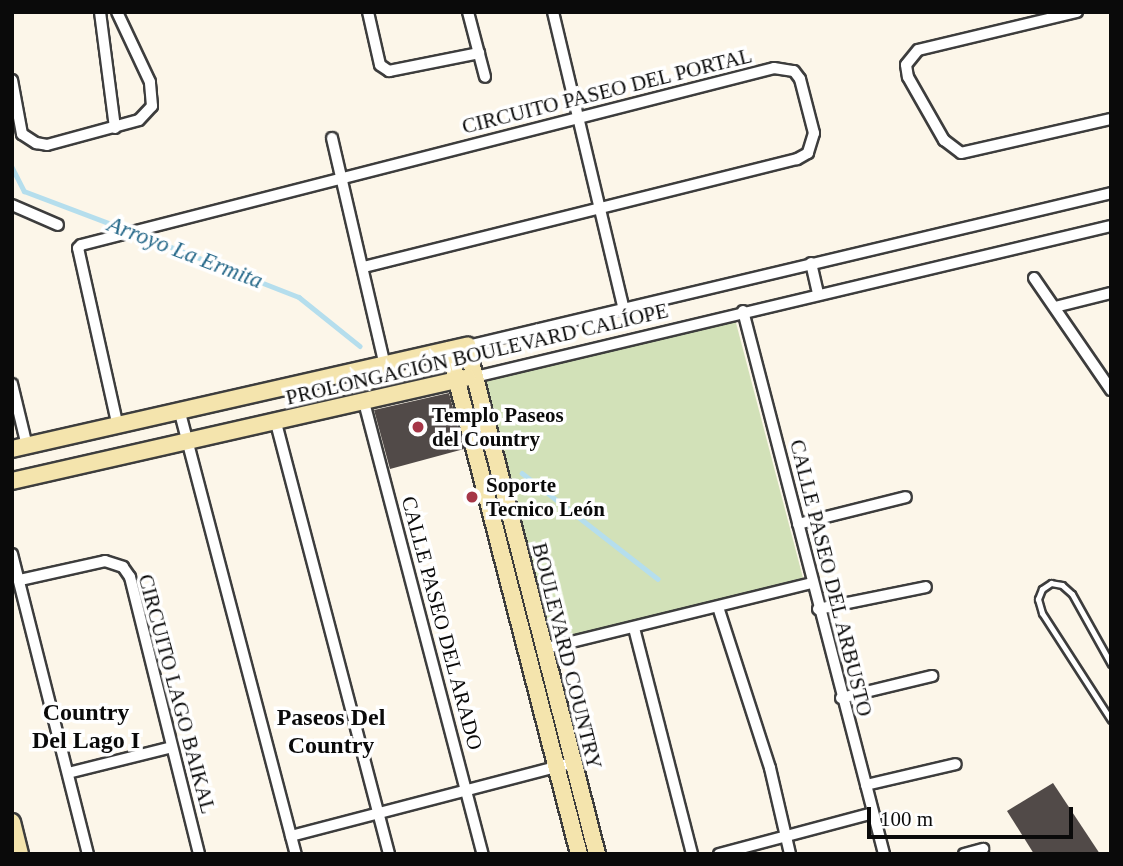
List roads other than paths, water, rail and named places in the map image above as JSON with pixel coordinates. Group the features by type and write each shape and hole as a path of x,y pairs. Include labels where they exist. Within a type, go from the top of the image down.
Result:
{"street":[{"path":"100,12 115,128"},
{"path":"12,80 22,134 36,143 47,145 115,128 148,114 153,97 117,12"},
{"path":"368,12 380,65 389,71 479,53"},
{"path":"468,12 485,77"},
{"path":"553,12 624,309"},
{"path":"1077,12 918,50 906,65 908,77 944,140 961,153 1111,119"},
{"name":"CIRCUITO PASEO DEL PORTAL","path":"118,427 78,248 88,242 785,68 800,79 814,133 808,153 797,159 363,267"},
{"path":"332,138 385,365"},
{"name":"PROLONGACIÓN BOULEVARD CALÍOPE","path":"20,448 467,346 1111,193"},
{"path":"12,205 58,225"},
{"name":"PROLONGACIÓN BOULEVARD CALÍOPE","path":"12,481 188,444 743,311 951,266 1111,226"},
{"path":"811,263 818,294"},
{"path":"1034,278 1111,390"},
{"path":"1055,307 1111,293"},
{"name":"CALLE PASEO DEL ARBUSTO","path":"743,311 841,698 884,854"},
{"name":"BOULEVARD COUNTRY","path":"467,346 597,854"},
{"name":"BOULEVARD COUNTRY","path":"449,350 579,854"},
{"path":"12,384 20,448"},
{"name":"CALLE PASEO DEL ARADO","path":"364,402 483,854"},
{"path":"180,413 296,854"},
{"path":"276,423 389,854"},
{"path":"798,523 906,498"},
{"path":"12,554 88,854"},
{"name":"CIRCUITO LAGO BAIKAL","path":"20,580 105,561 123,567 130,577 199,854"},
{"path":"543,649 812,583"},
{"path":"818,609 926,587"},
{"path":"718,607 770,768 790,854"},
{"path":"634,628 692,854"},
{"path":"841,698 932,676"},
{"path":"68,773 172,747"},
{"path":"291,836 572,762"},
{"path":"866,785 956,764"},
{"path":"719,854 873,813"},
{"path":"12,822 20,854"},
{"path":"964,854 983,849"}],"lane":[{"path":"1111,664 1072,594 1062,585 1051,583 1042,589 1038,600 1042,612 1111,720"}],"waterway":[{"name":"Arroyo La Ermita","path":"12,167 24,191 130,231"},
{"name":"Arroyo La Ermita","path":"138,234 299,297 360,346"},
{"name":"Arroyo La Ermita","path":"522,473 658,579"}],"place":[{"name":"Templo Paseos del Country","path":"418,427"},
{"name":"Soporte Tecnico León","path":"472,497"}],"district":[{"name":"Country Del Lago I","path":"86,727"},
{"name":"Paseos Del Country","path":"331,732"}]}
